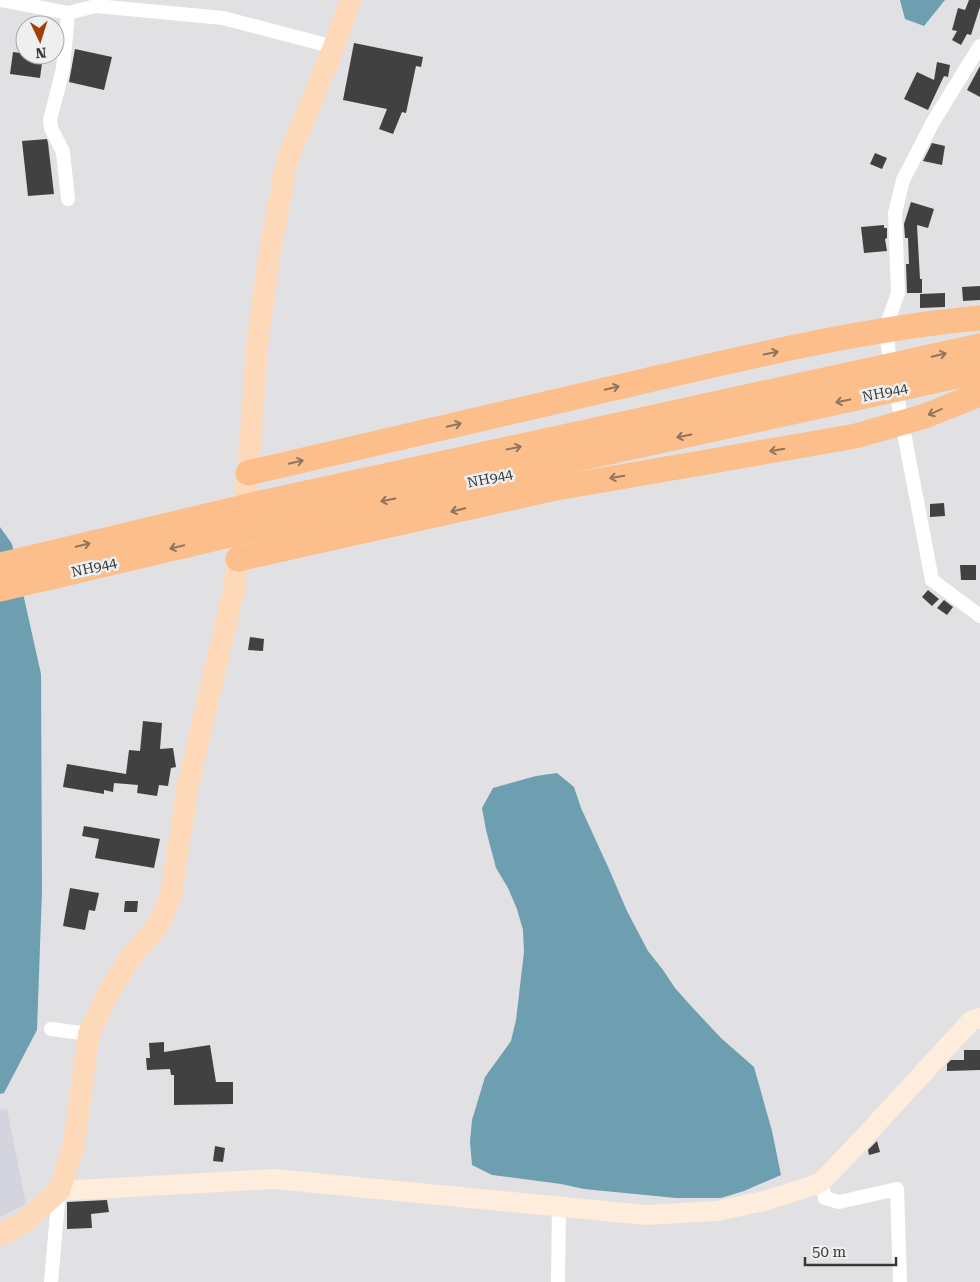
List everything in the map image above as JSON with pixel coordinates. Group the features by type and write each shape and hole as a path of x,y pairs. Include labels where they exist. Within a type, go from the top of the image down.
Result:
{"highway":[{"path":"248,473 805,345 980,318"},
{"name":"NH944","path":"0,565 39,568 258,529 894,377 980,346"},
{"name":"NH944","path":"0,589 39,568 227,510 894,377 980,371"},
{"path":"238,559 551,489 856,436 903,424 980,394"}],"main road":[{"path":"0,1235 24,1222 59,1191 73,1149 89,1034 111,988 131,956 159,924 171,894 188,785 234,589 248,473 257,348 268,263 287,161 334,47 350,0"}],"street":[{"path":"1,0 68,13 96,6 223,18 334,47"},
{"path":"68,13 64,69 50,120 51,128 61,144 63,152 68,199"},
{"path":"980,46 933,122 903,180 895,213 898,293 886,331 932,580 980,616"},
{"path":"51,1282 59,1191 274,1179 646,1214 717,1211 764,1201 821,1182 971,1021 980,1018"},
{"path":"50,1029 89,1034"},
{"path":"821,1182 825,1198 839,1202 897,1189 900,1282"},
{"path":"558,1282 559,1207"}],"shaded area":[{"path":"7,1109 26,1204 0,1217 0,1110"}],"water":[{"path":"900,0 945,0 924,26 905,19"},
{"path":"0,527 12,544 41,674 42,891 37,1030 4,1093 0,1094"},
{"path":"557,773 574,787 581,808 627,911 648,951 675,988 691,1006 721,1038 754,1067 772,1131 781,1175 744,1191 721,1198 676,1198 584,1189 492,1175 472,1165 470,1142 472,1120 485,1077 511,1041 516,1020 524,952 523,930 517,909 508,888 496,868 482,808 493,788 536,776"}],"building":[{"path":"969,0 980,0 980,7 971,35 967,34 961,45 952,40 957,31 952,30 958,8 965,10"},
{"path":"354,43 423,57 421,67 416,66 406,113 402,112 393,134 379,129 387,109 343,100"},
{"path":"75,49 112,57 104,90 69,82"},
{"path":"13,52 15,52 15,65 42,65 40,78 10,74"},
{"path":"937,62 950,65 948,77 944,76 928,110 904,99 917,72 934,80"},
{"path":"980,66 980,97 967,90"},
{"path":"47,139 54,194 28,196 22,141"},
{"path":"932,143 945,146 942,165 923,161"},
{"path":"875,153 887,158 882,169 870,164"},
{"path":"911,202 934,209 928,228 917,225 922,293 907,293 906,264 909,264 908,238 905,238 904,224"},
{"path":"884,225 884,228 887,228 887,238 885,239 887,251 864,253 861,227"},
{"path":"980,286 980,300 963,301 962,287"},
{"path":"945,293 945,307 920,308 920,294"},
{"path":"944,503 945,516 930,517 930,504"},
{"path":"960,565 976,565 976,580 961,580"},
{"path":"928,590 939,599 932,606 922,597"},
{"path":"944,600 953,607 947,615 937,608"},
{"path":"250,637 264,639 263,651 248,650"},
{"path":"143,721 162,723 160,749 173,748 176,767 171,768 168,786 159,785 157,796 137,793 138,785 114,783 113,792 104,790 104,794 63,787 67,764 126,774 129,750 140,751"},
{"path":"84,826 160,839 154,868 95,858 99,839 82,836"},
{"path":"70,888 99,893 95,911 89,910 85,930 63,926"},
{"path":"125,901 138,901 137,912 124,912"},
{"path":"164,1042 164,1052 210,1045 216,1082 233,1082 233,1104 174,1105 174,1075 171,1075 170,1069 147,1070 146,1058 150,1058 149,1043"},
{"path":"964,1050 980,1050 980,1070 947,1071 947,1064 951,1060 964,1060"},
{"path":"877,1141 880,1152 869,1155 868,1150"},
{"path":"215,1146 225,1148 223,1162 213,1161"},
{"path":"107,1200 109,1212 91,1214 92,1228 67,1229 67,1202"}]}
